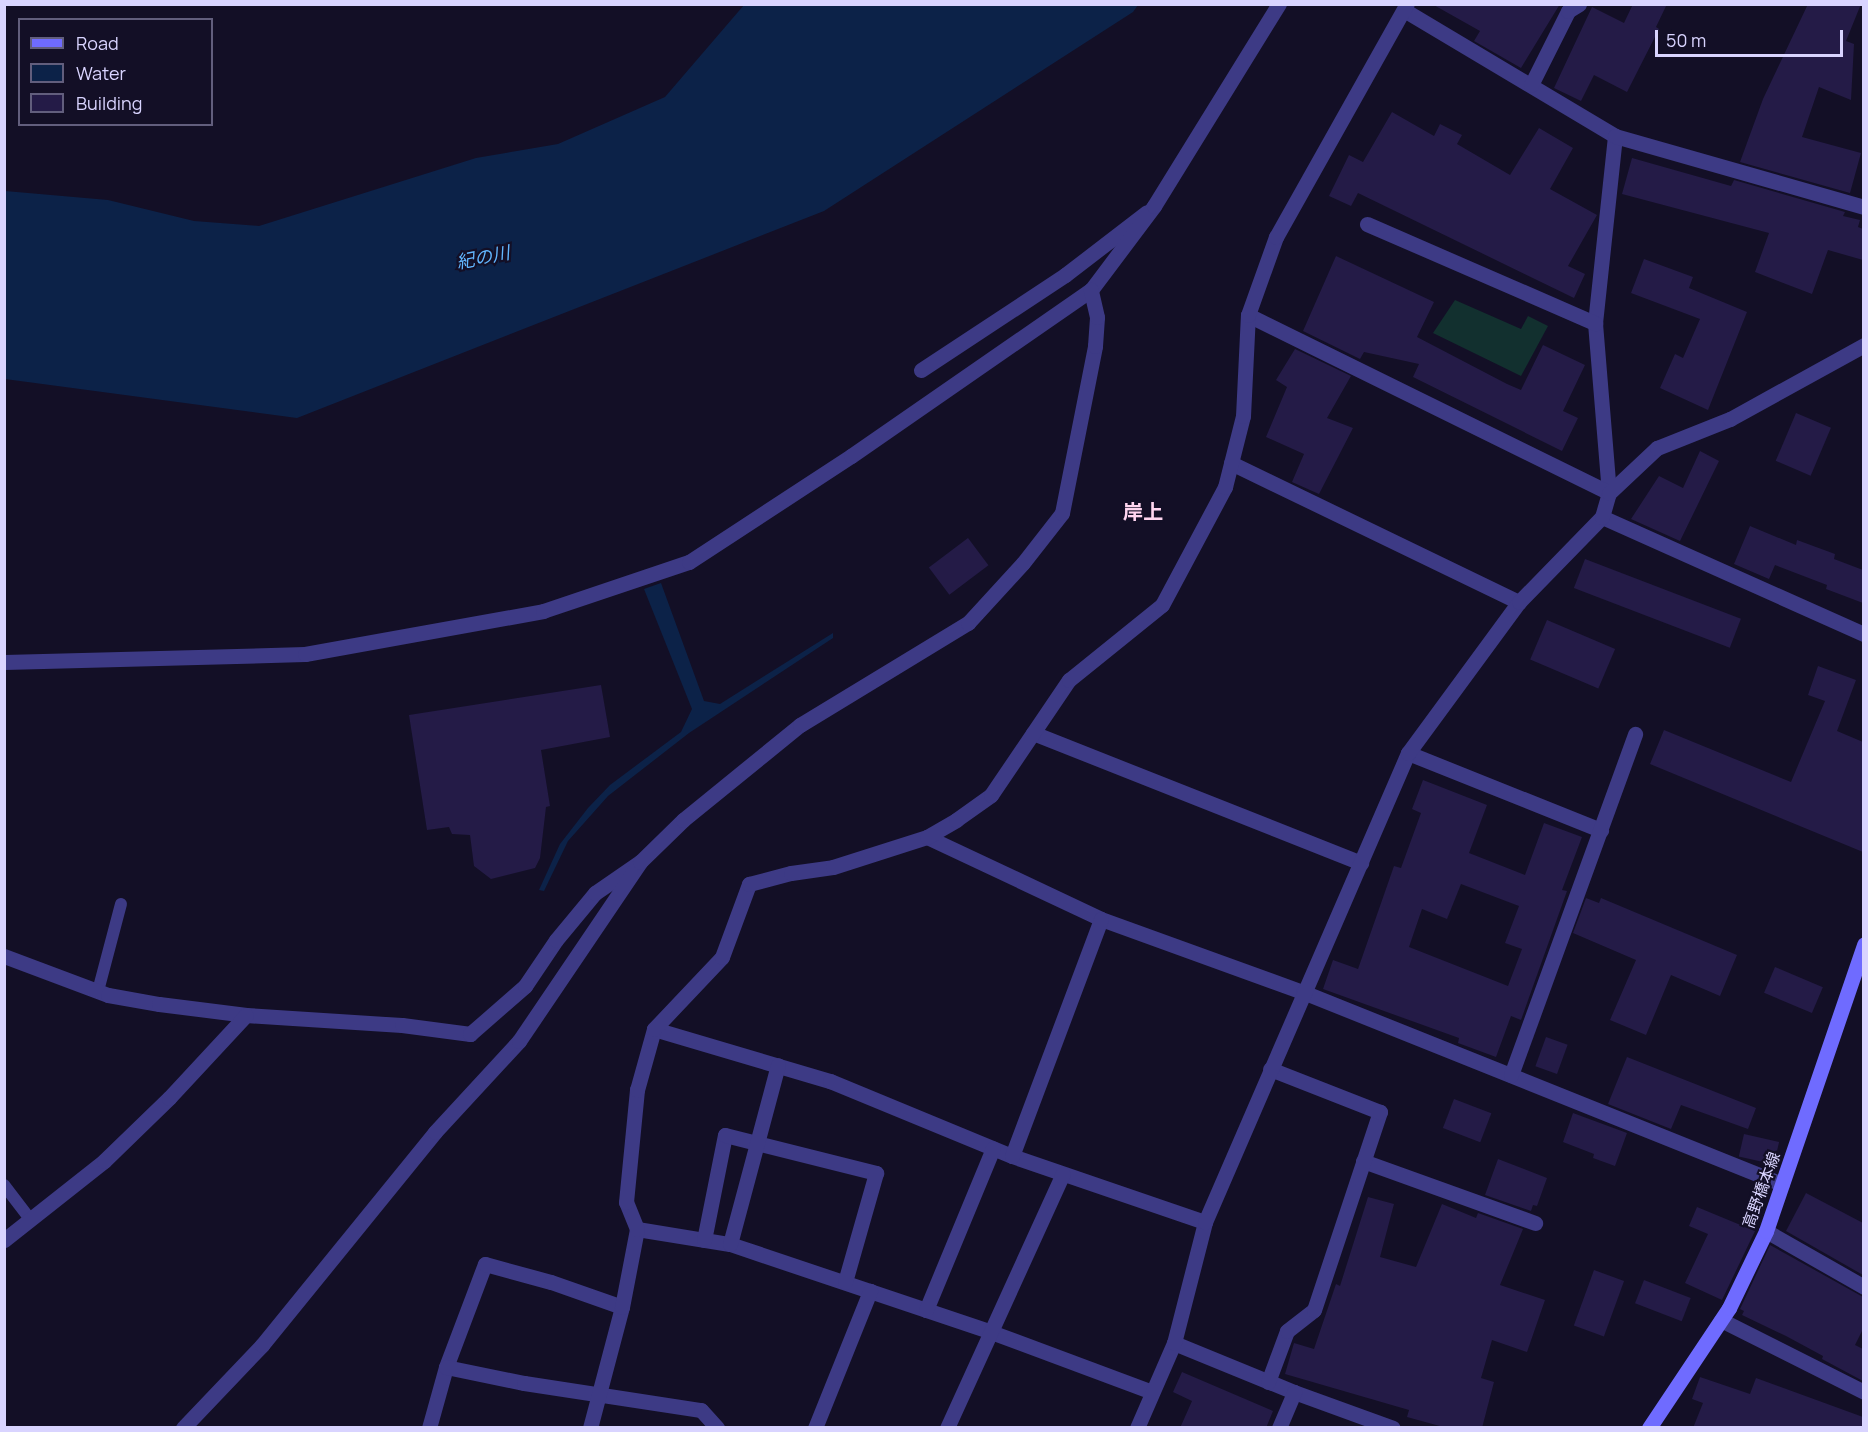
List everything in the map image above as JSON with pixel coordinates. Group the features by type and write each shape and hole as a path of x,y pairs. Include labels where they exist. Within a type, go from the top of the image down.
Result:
{"main road":[{"name":"高野橋本線","path":"1649,1428 1721,1320 1766,1231 1859,974 1863,944"}],"street":[{"path":"4,662 305,654 543,611 688,562 851,456 1091,290 1154,206 1279,4"},
{"path":"1531,85 1568,11 1579,4"},
{"path":"590,1428 622,1307 637,1229 626,1202 638,1090 654,1029 722,957 749,884 791,873 833,867 927,837 956,820 991,795 1069,680 1162,605 1225,487 1243,416 1248,315 1276,237 1405,7 1615,136 1863,207"},
{"path":"1137,1428 1174,1343 1205,1222 1408,753 1519,602 1602,517 1609,493 1595,323 1615,136"},
{"path":"921,370 1065,275 1154,206"},
{"path":"1366,224 1595,323"},
{"path":"4,956 98,991 159,1004 246,1015 402,1025 470,1034 525,986 556,940 595,893 640,862 683,820 800,724 968,623 1056,521 1062,513 1095,346 1097,317 1091,290"},
{"path":"1248,315 1609,493"},
{"path":"1609,493 1657,448 1730,419 1863,345"},
{"path":"1231,463 1519,602"},
{"path":"1602,517 1863,634"},
{"path":"1033,733 1361,863"},
{"path":"1511,1075 1635,735"},
{"path":"1408,753 1601,830"},
{"path":"927,837 1101,919 1303,992 1782,1184"},
{"path":"183,1428 262,1345 435,1132 519,1041 640,862"},
{"path":"1012,1156 1101,919"},
{"path":"4,1240 104,1161 169,1098 246,1015"},
{"path":"654,1029 830,1081 1012,1156 1205,1222"},
{"path":"730,1244 778,1065"},
{"path":"1268,1382 1287,1331 1314,1310 1380,1112 1270,1069"},
{"path":"704,1240 725,1134 876,1173 845,1282"},
{"path":"926,1310 993,1148"},
{"path":"1363,1161 1535,1223"},
{"path":"947,1428 1063,1174"},
{"path":"637,1229 730,1244 992,1332 1152,1392"},
{"path":"1766,1231 1863,1287"},
{"path":"429,1428 446,1367 485,1264 551,1282 622,1307"},
{"path":"815,1428 870,1291"},
{"path":"1721,1320 1863,1392"},
{"path":"1174,1343 1268,1382 1393,1428"},
{"path":"446,1367 524,1383 700,1410 717,1428"},
{"path":"1279,1428 1294,1392"}],"lane":[{"path":"98,991 121,904"},
{"path":"4,1185 30,1219"}],"green space":[{"path":"1455,300 1521,329 1528,316 1548,326 1521,376 1433,333"}],"water":[{"name":"紀の川","path":"744,5 1138,5 1133,12 824,211 297,418 5,379 5,191 108,200 194,221 259,226 476,158 558,144 665,97"},
{"path":"661,583 704,701 720,704 833,633 833,638 689,733 608,796 568,841 544,891 539,890 560,844 588,808 610,785 681,732 692,709 644,589"}],"building":[{"path":"1432,4 1560,4 1521,68 1474,41 1480,31"},
{"path":"1633,4 1667,4 1656,27 1659,29 1627,92 1594,75 1581,101 1554,88 1592,7 1624,23"},
{"path":"1808,4 1861,4 1846,41 1854,44 1851,100 1819,87 1802,137 1861,153 1850,193 1740,162 1763,99"},
{"path":"1392,112 1434,136 1440,124 1462,135 1457,144 1510,175 1539,128 1573,148 1550,189 1597,215 1568,266 1585,274 1574,298 1358,193 1351,206 1329,196 1349,155 1363,162"},
{"path":"1632,158 1731,186 1734,180 1845,212 1843,216 1860,220 1858,227 1863,229 1863,260 1828,250 1812,294 1755,272 1769,233 1622,194"},
{"path":"1336,256 1434,302 1417,337 1507,384 1521,390 1543,345 1585,365 1563,411 1578,418 1562,451 1413,377 1419,364 1364,352 1360,359 1303,331"},
{"path":"1644,259 1693,277 1689,288 1747,312 1708,410 1660,388 1675,354 1683,358 1700,319 1631,293"},
{"path":"1295,349 1351,376 1327,418 1353,428 1319,494 1292,482 1304,454 1266,437 1287,387 1276,380"},
{"path":"1796,413 1831,428 1811,476 1776,461"},
{"path":"1700,451 1719,461 1680,541 1631,519 1659,476 1683,488"},
{"path":"1750,526 1796,545 1797,540 1835,554 1834,559 1863,570 1863,603 1826,589 1827,585 1775,565 1769,579 1734,564"},
{"path":"968,538 988,565 949,595 929,567"},
{"path":"1585,559 1741,619 1730,648 1574,588"},
{"path":"1547,620 1615,649 1598,688 1530,660"},
{"path":"1818,666 1856,680 1837,731 1863,742 1863,852 1650,764 1664,730 1791,782 1825,701 1808,695"},
{"path":"601,685 610,737 541,750 550,806 546,807 540,858 535,868 491,879 474,866 470,835 452,834 449,827 427,830 409,715"},
{"path":"1423,780 1487,805 1469,853 1525,875 1544,823 1582,837 1562,890 1567,891 1521,1020 1511,1016 1496,1057 1458,1043 1459,1038 1323,989 1333,960 1358,969 1394,866 1401,868 1421,813 1412,809","holes":["1461,884 1519,906 1505,943 1522,949 1508,986 1409,947 1422,909 1447,919"]},
{"path":"1586,898 1599,903 1601,898 1737,955 1720,996 1671,975 1646,1035 1610,1020 1636,960 1573,933"},
{"path":"1775,967 1823,987 1812,1013 1764,993"},
{"path":"1546,1037 1568,1045 1557,1074 1535,1066"},
{"path":"1627,1057 1756,1108 1748,1129 1681,1105 1671,1129 1608,1104"},
{"path":"1454,1099 1491,1113 1480,1142 1443,1128"},
{"path":"1573,1113 1627,1133 1615,1166 1593,1158 1594,1154 1563,1142"},
{"path":"1744,1134 1779,1142 1774,1165 1739,1156"},
{"path":"1498,1159 1547,1178 1537,1206 1533,1205 1531,1211 1485,1195"},
{"path":"1806,1193 1863,1223 1863,1275 1786,1231"},
{"path":"1368,1197 1394,1204 1380,1257 1416,1267 1442,1204 1476,1218 1478,1213 1523,1229 1500,1285 1545,1300 1527,1352 1492,1340 1481,1378 1494,1382 1482,1428 1447,1428 1407,1417 1409,1410 1285,1374 1294,1343 1314,1349 1336,1284 1340,1286"},
{"path":"1697,1207 1755,1231 1722,1300 1685,1283 1708,1234 1689,1226"},
{"path":"1770,1245 1863,1297 1863,1329 1855,1345 1863,1349 1863,1381 1822,1359 1823,1356 1742,1315 1744,1311 1740,1309"},
{"path":"1594,1270 1624,1281 1604,1336 1574,1325"},
{"path":"1644,1280 1691,1298 1682,1321 1635,1303"},
{"path":"1182,1372 1273,1411 1266,1428 1180,1428 1192,1401 1173,1392"},
{"path":"1700,1377 1750,1394 1756,1378 1863,1417 1863,1428 1693,1428 1703,1403 1692,1399"}],"district":[{"name":"岸上","path":"1143,511"}]}
